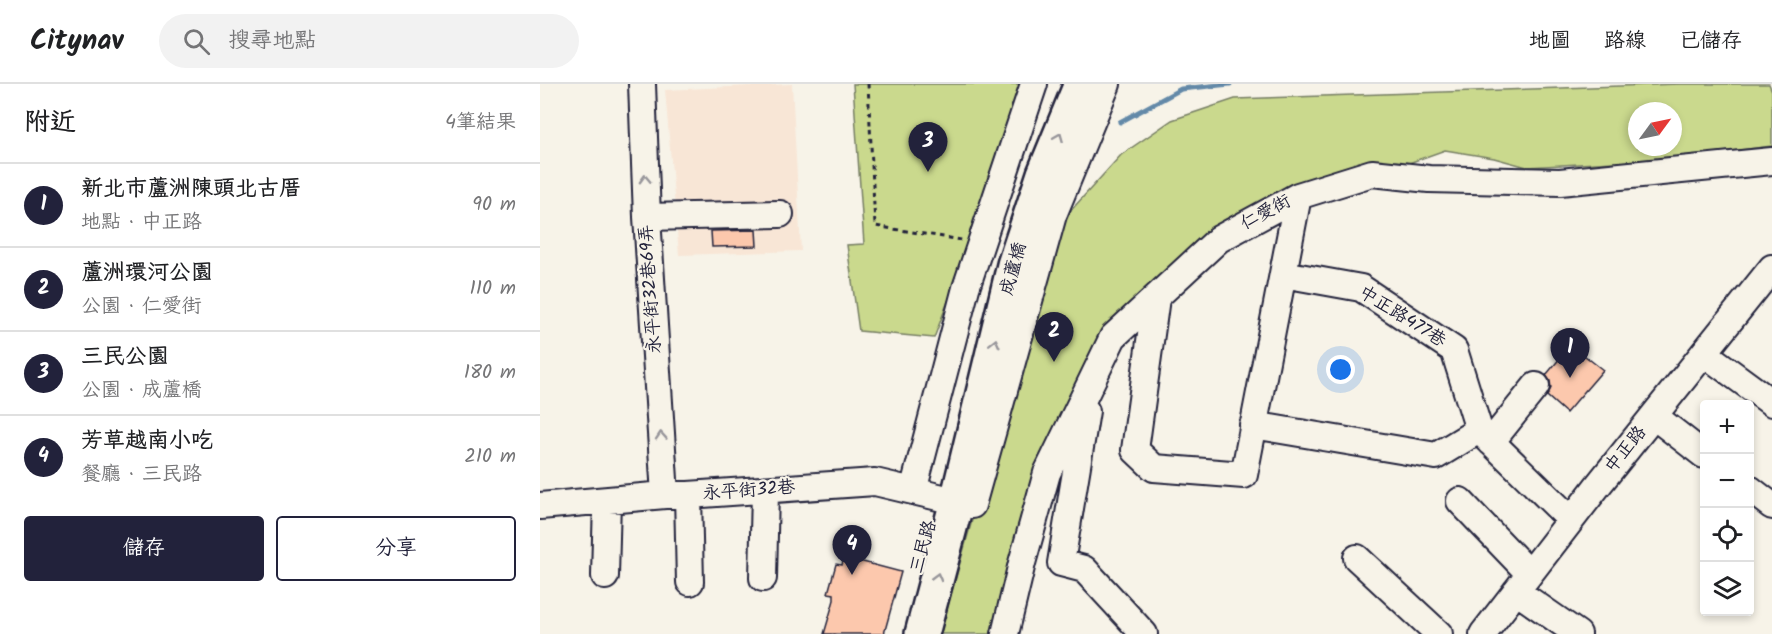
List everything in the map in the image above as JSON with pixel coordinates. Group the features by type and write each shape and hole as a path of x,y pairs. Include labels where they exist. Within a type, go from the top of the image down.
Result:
{"main road":[{"name":"成蘆橋","path":"955,460 988,277 1013,198 1057,84"},
{"name":"成蘆橋","path":"955,460 1044,174 1081,84"},
{"name":"三民路","path":"901,634 936,496 955,460"},
{"name":"三民路","path":"922,634 936,496"}],"street":[{"name":"永平街32巷69弄","path":"642,84 646,217 677,495 690,582"},
{"path":"1034,84 966,288 936,496 972,506 1053,215 1107,84"},
{"name":"仁愛街","path":"1005,634 1047,473 1113,337 1219,239 1298,196 1372,173 1429,179 1560,182 1772,161"},
{"path":"1156,298 1135,450 1154,468 1244,475 1298,196"},
{"path":"646,217 780,214"},
{"name":"中正路","path":"1483,634 1570,520 1772,268"},
{"name":"中正路477巷","path":"1283,274 1361,288 1454,350 1485,436 1570,520"},
{"path":"1704,353 1772,403"},
{"path":"1091,379 1061,563 1084,569 1144,634"},
{"path":"1254,425 1436,456 1485,436 1536,386"},
{"path":"1654,416 1703,454"},
{"name":"永平街32巷","path":"540,506 875,482 936,496"},
{"path":"763,578 765,491"},
{"path":"1754,493 1772,506"},
{"path":"605,576 607,500"},
{"path":"1460,501 1522,582 1578,634"},
{"path":"1357,558 1439,634"}],"shaded area":[{"path":"792,84 801,251 679,255 665,90"}],"green space":[{"path":"853,84 1018,84 1024,88 1025,99 934,338 859,331 847,245 864,244"},
{"path":"1679,84 1769,84 1772,91 1772,146 1666,159 1527,167 1494,158 1445,150 1406,164 1354,165 1306,180 1219,232 1103,343 1000,634 940,634 1050,243 1065,217 1121,155 1172,120 1235,99"}],"building":[{"path":"756,230 757,246 712,247 711,231"},
{"path":"1571,345 1603,370 1566,413 1547,396 1551,388 1546,375"},
{"path":"844,557 901,572 884,634 824,634 834,600 834,594 828,593 836,564 842,565"}],"waterway":[{"path":"1120,122 1181,89 1230,84"}],"place":[{"name":"三民公園","path":"928,172"},
{"name":"蘆洲環河公園","path":"1054,362"},
{"name":"新北市蘆洲陳頭北古厝","path":"1570,378"},
{"name":"芳草越南小吃","path":"852,575"}]}
